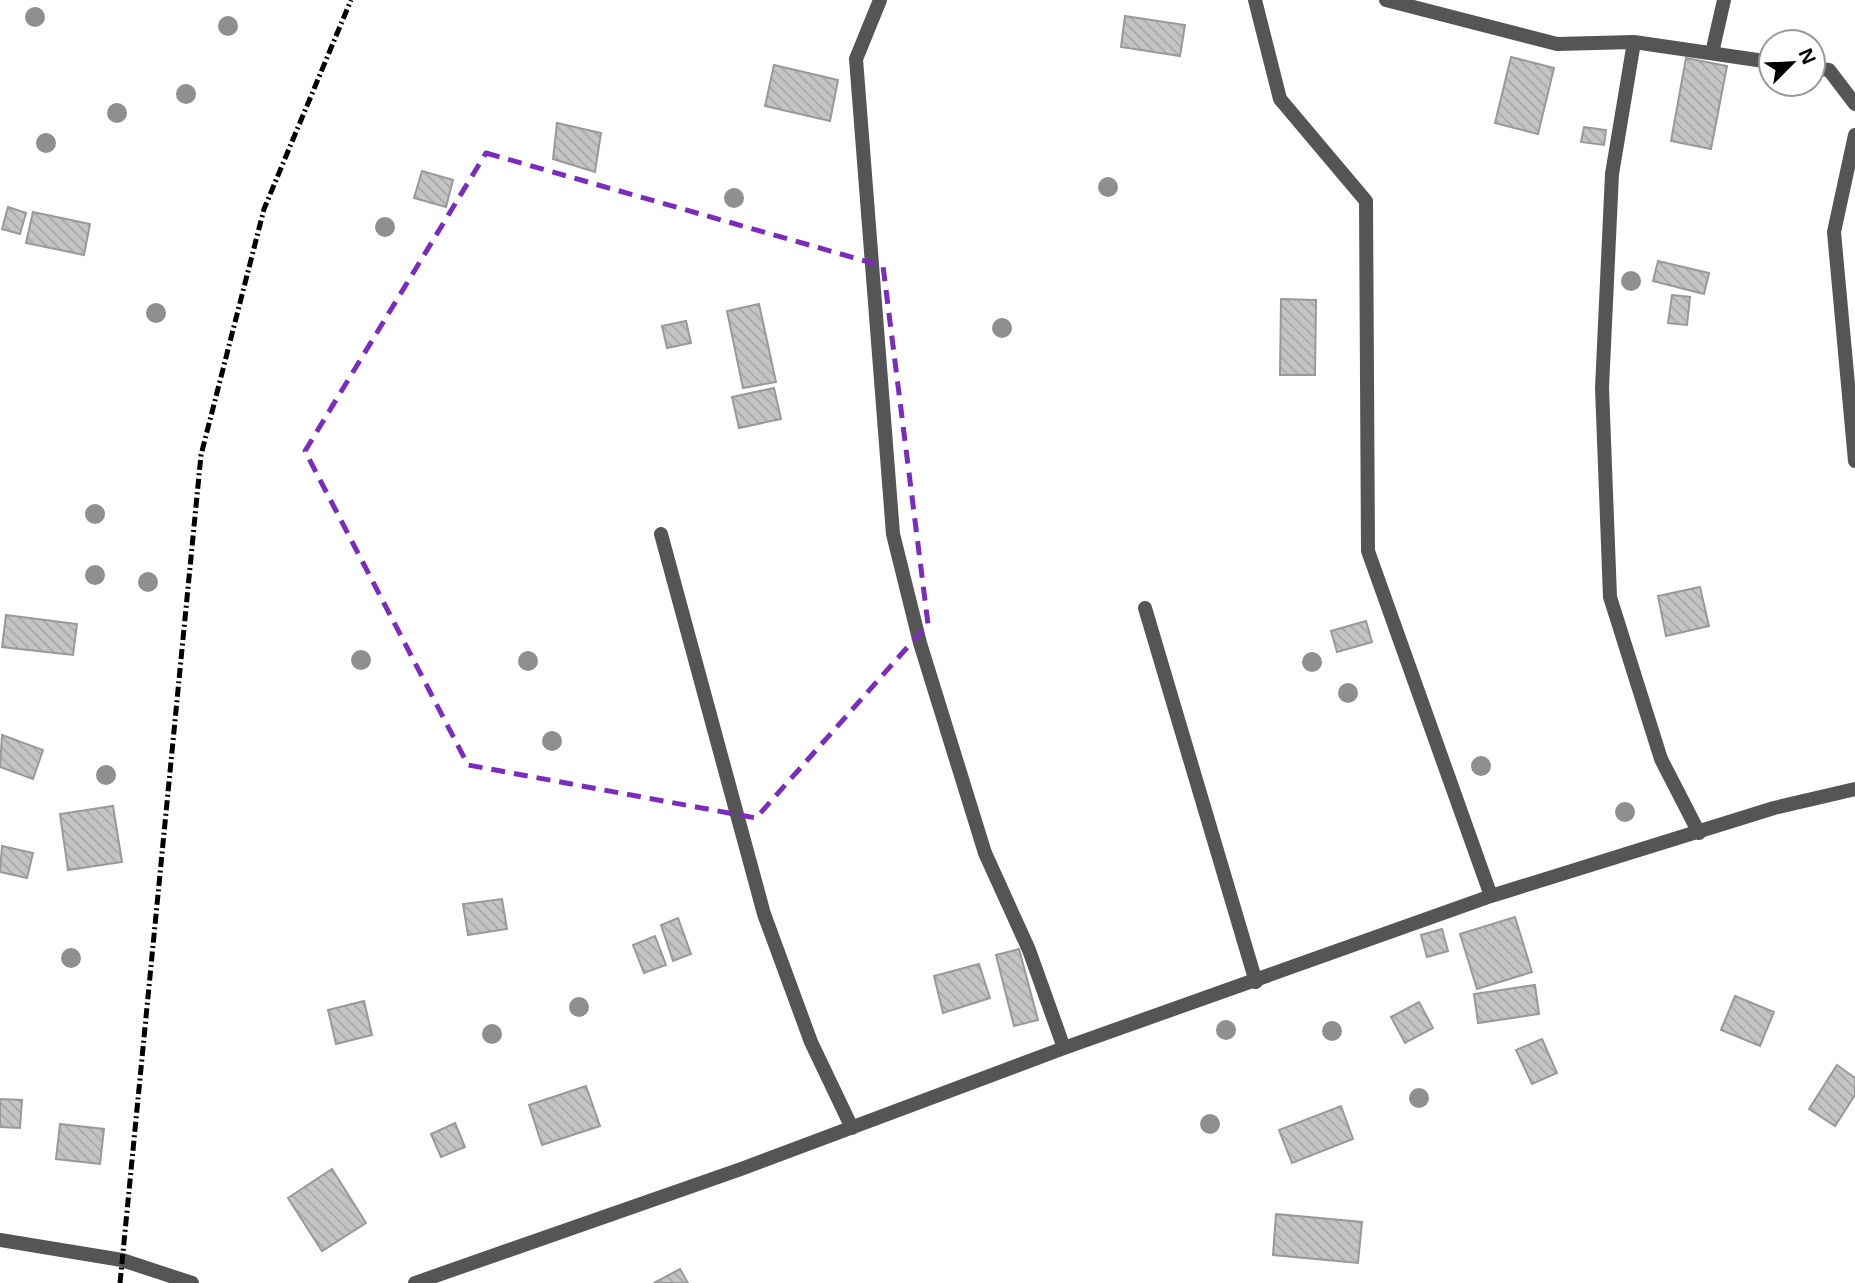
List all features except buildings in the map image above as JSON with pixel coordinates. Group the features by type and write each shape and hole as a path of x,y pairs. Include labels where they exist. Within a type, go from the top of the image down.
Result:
{"street":[{"path":"880,0 856,59 893,534 920,643 985,853 1029,950 1064,1048"},
{"path":"1255,0 1280,99 1366,201 1368,551 1491,896"},
{"path":"1386,0 1557,44 1634,42 1757,60"},
{"path":"1712,53 1724,0"},
{"path":"1634,42 1612,174 1602,388 1609,597 1661,759 1699,832"},
{"path":"1827,71 1855,104"},
{"path":"1855,135 1834,232 1855,461"},
{"path":"661,534 764,914 811,1042 852,1128"},
{"path":"1145,608 1256,982"},
{"path":"415,1283 1491,896 1774,808 1855,789"},
{"path":"0,1240 122,1260 192,1283"}],"highlighted area":[{"path":"486,153 883,266 928,624 756,818 468,765 305,451"}],"railway":[{"path":"120,1283 201,455 264,209 351,0"}]}
